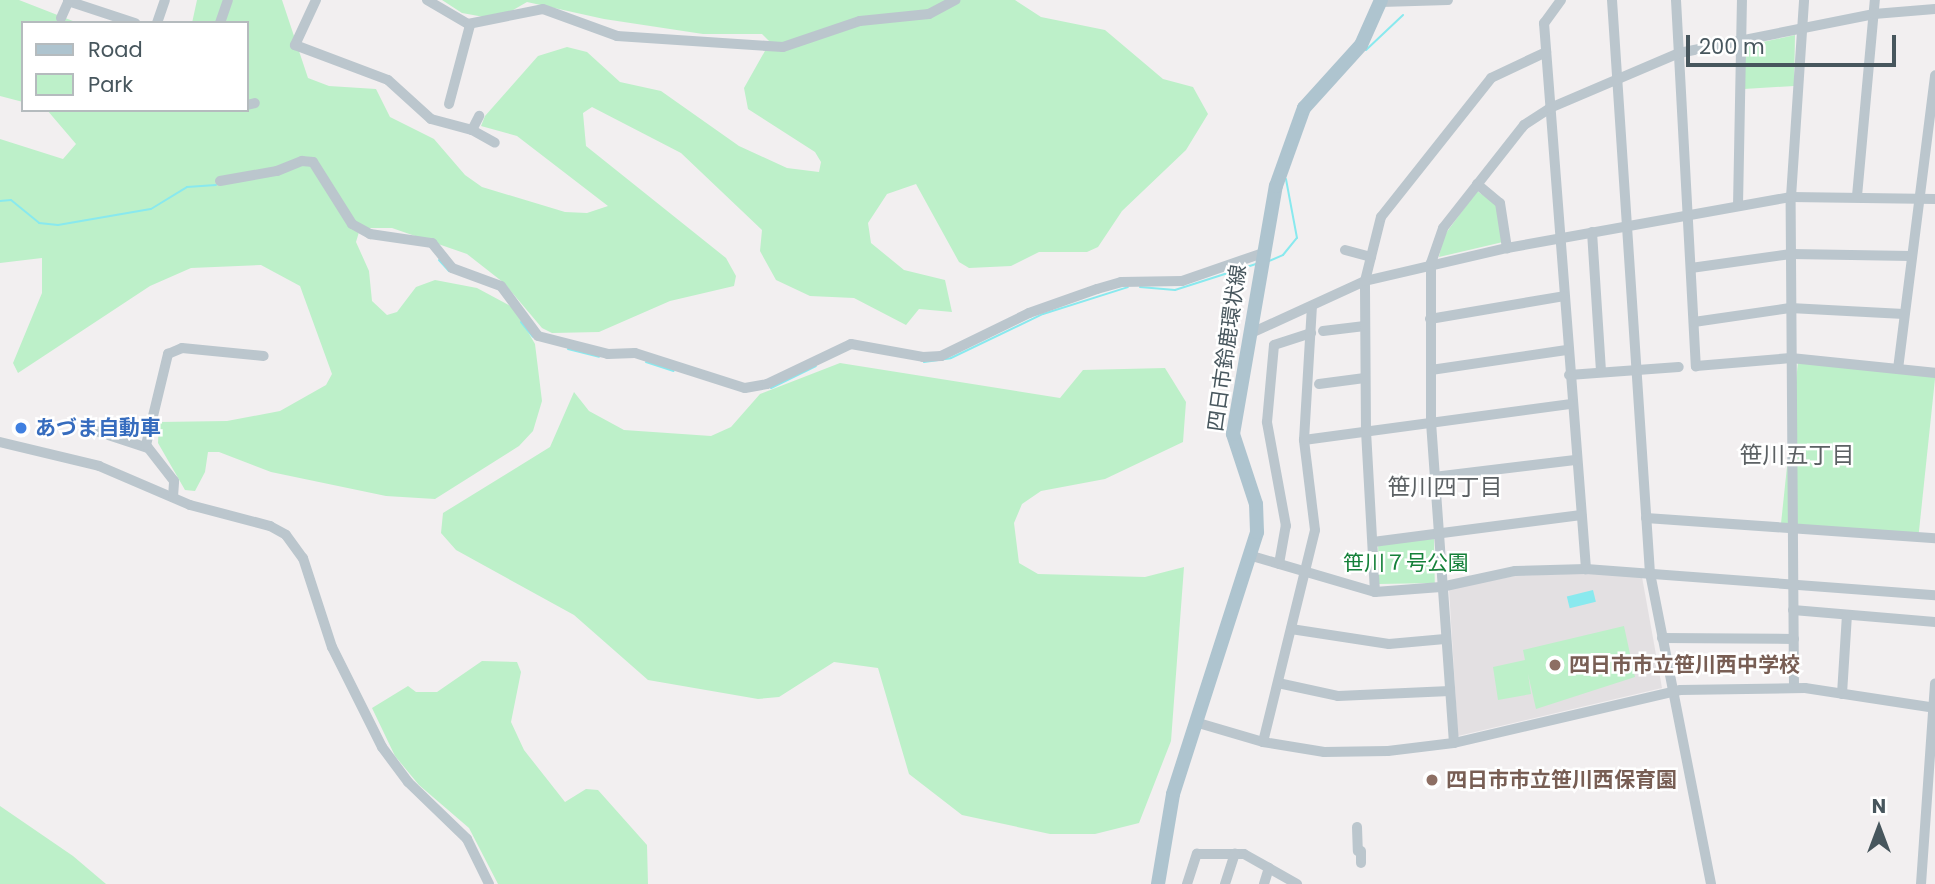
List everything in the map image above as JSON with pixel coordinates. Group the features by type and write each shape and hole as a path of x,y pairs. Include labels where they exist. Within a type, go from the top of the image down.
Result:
{"main road":[{"name":"四日市鈴鹿環状線","path":"1158,884 1173,794 1252,556 1256,505 1233,434 1276,186 1300,116 1361,45 1377,1"}],"street":[{"path":"61,18 69,0 129,21"},
{"path":"158,21 165,0"},
{"path":"221,21 228,0"},
{"path":"316,0 295,45 394,84 431,120 472,130 495,143"},
{"path":"427,0 470,24 543,9 617,36 783,47 860,21 929,14 955,0"},
{"path":"1377,1 1448,0"},
{"path":"1561,0 1544,23 1570,404 1586,569"},
{"path":"1612,0 1650,573 1712,884"},
{"path":"1676,0 1696,366 1791,358 1935,373"},
{"path":"1738,206 1742,0"},
{"path":"1794,688 1791,197 1804,0"},
{"path":"1857,197 1875,0"},
{"path":"1454,743 1431,423 1431,263 1443,228 1524,125 1550,108 1679,53 1874,15 1935,9"},
{"path":"449,104 470,24"},
{"path":"1376,592 1366,432 1365,281 1381,217 1492,78 1546,52"},
{"path":"1898,369 1935,75"},
{"path":"472,130 479,116"},
{"path":"220,181 277,171 302,160 313,162 359,230 432,243 452,268 501,286 538,336 608,354 635,353 745,388 767,384 851,344 923,357 941,356 1029,313 1097,289 1121,282 1182,281 1261,261"},
{"path":"1477,184 1500,202 1507,248"},
{"path":"1249,334 1365,281 1431,263 1507,248 1791,197 1918,197 1935,200"},
{"path":"1592,232 1601,372"},
{"path":"1345,250 1371,257"},
{"path":"1691,268 1791,254 1911,256"},
{"path":"1430,319 1564,296"},
{"path":"1263,742 1315,530 1304,440 1312,307"},
{"path":"1694,323 1790,308 1904,314"},
{"path":"1276,323 1267,422 1286,526 1279,565"},
{"path":"1323,331 1365,326"},
{"path":"1275,345 1311,333"},
{"path":"1431,370 1567,350"},
{"path":"148,448 171,351 264,356"},
{"path":"1569,375 1679,367"},
{"path":"1319,384 1365,378"},
{"path":"1304,440 1570,404"},
{"path":"87,428 148,448 174,481 173,497"},
{"path":"0,442 99,466 173,497 270,526 291,542 303,558 340,666 382,747 408,782 467,839 489,884"},
{"path":"1434,477 1575,460"},
{"path":"1373,542 1581,515"},
{"path":"1646,518 1935,538"},
{"path":"1252,556 1376,592 1441,587 1515,571 1586,569 1793,582 1935,595"},
{"path":"1793,610 1935,622"},
{"path":"1842,694 1847,615"},
{"path":"1291,629 1390,644 1446,639"},
{"path":"1662,638 1794,639"},
{"path":"1278,683 1338,696 1450,691"},
{"path":"1921,884 1935,683"},
{"path":"1195,722 1263,742 1324,752 1388,751 1454,743 1672,691 1794,688 1934,708"},
{"path":"1357,827 1360,855"},
{"path":"1187,884 1197,854 1244,854 1297,884"},
{"path":"1225,884 1234,854"},
{"path":"1264,884 1269,868"}],"shaded area":[{"name":"四日市市立笹川西中学校","path":"1592,573 1642,577 1662,688 1458,736 1449,589 1514,576"}],"green space":[{"path":"0,0 19,0 73,21 21,21 21,101 0,96"},
{"path":"197,0 282,0 308,78 329,86 376,89 390,117 434,139 465,175 482,187 565,212 587,213 608,206 517,136 481,126 485,116 538,56 567,47 587,52 620,82 661,91 739,146 787,168 819,172 821,162 815,152 748,109 744,88 770,42 762,34 703,34 604,19 527,2 508,13 484,17 462,13 442,0 1015,0 1041,17 1105,30 1163,79 1193,87 1208,114 1186,150 1122,211 1098,247 1087,252 1039,252 1011,266 969,268 959,262 916,184 887,194 868,223 871,243 904,270 945,280 952,312 919,309 906,325 854,298 810,296 776,280 760,251 762,230 681,153 592,107 583,113 586,146 726,258 736,276 734,286 670,301 599,332 552,333 542,328 504,283 467,254 392,228 369,228 359,232 356,242 369,271 372,301 387,315 397,312 416,287 435,280 477,288 514,308 535,344 542,401 533,431 519,446 435,499 386,496 271,472 219,452 208,452 205,472 195,491 185,490 158,443 159,422 227,421 280,411 326,385 332,374 300,286 261,265 191,268 150,286 18,373 13,363 42,293 42,258 0,263 0,139 63,159 76,144 49,112 248,112 248,21 192,21"},
{"path":"1795,35 1794,86 1744,89 1744,46"},
{"path":"1477,191 1496,204 1503,242 1439,257 1443,237"},
{"path":"1798,362 1935,376 1918,538 1781,523"},
{"path":"840,363 1060,398 1083,370 1165,368 1186,402 1183,442 1105,479 1041,491 1022,504 1014,523 1019,563 1038,574 1145,577 1184,567 1171,741 1139,823 1095,834 1050,834 962,815 909,774 878,668 834,662 779,697 758,699 648,680 574,615 456,550 441,533 443,513 550,447 574,392 589,411 624,430 711,436 731,427 760,394"},
{"name":"笹川７号公園","path":"1434,539 1435,583 1379,584 1378,540"},
{"path":"1624,626 1635,677 1536,709 1528,674 1531,694 1498,700 1493,667 1525,660 1523,650"},
{"path":"482,661 517,662 521,672 511,722 524,750 565,802 586,789 598,790 647,845 648,884 498,884 469,828 419,785 395,756 372,708 408,686 416,692 437,692"},
{"path":"0,806 73,856 106,884 0,884"}],"water":[{"path":"1593,590 1596,602 1570,608 1567,597"}],"waterway":[{"path":"1366,50 1403,15"},
{"path":"1269,261 1283,255 1297,238 1286,179"},
{"path":"0,201 11,200 39,223 58,225 151,209 187,187 216,185"},
{"path":"439,260 449,271"},
{"path":"1140,287 1175,290 1256,264"},
{"path":"924,362 951,358 1043,314 1128,287"},
{"path":"521,322 533,337"},
{"path":"568,349 599,357"},
{"path":"646,362 674,371"},
{"path":"771,388 816,366"}],"place":[{"name":"あづま自動車","path":"21,428"},
{"name":"四日市市立笹川西中学校","path":"1555,665"},
{"name":"四日市市立笹川西保育園","path":"1432,780"}],"district":[{"name":"笹川五丁目","path":"1797,455"},
{"name":"笹川四丁目","path":"1445,487"}]}
